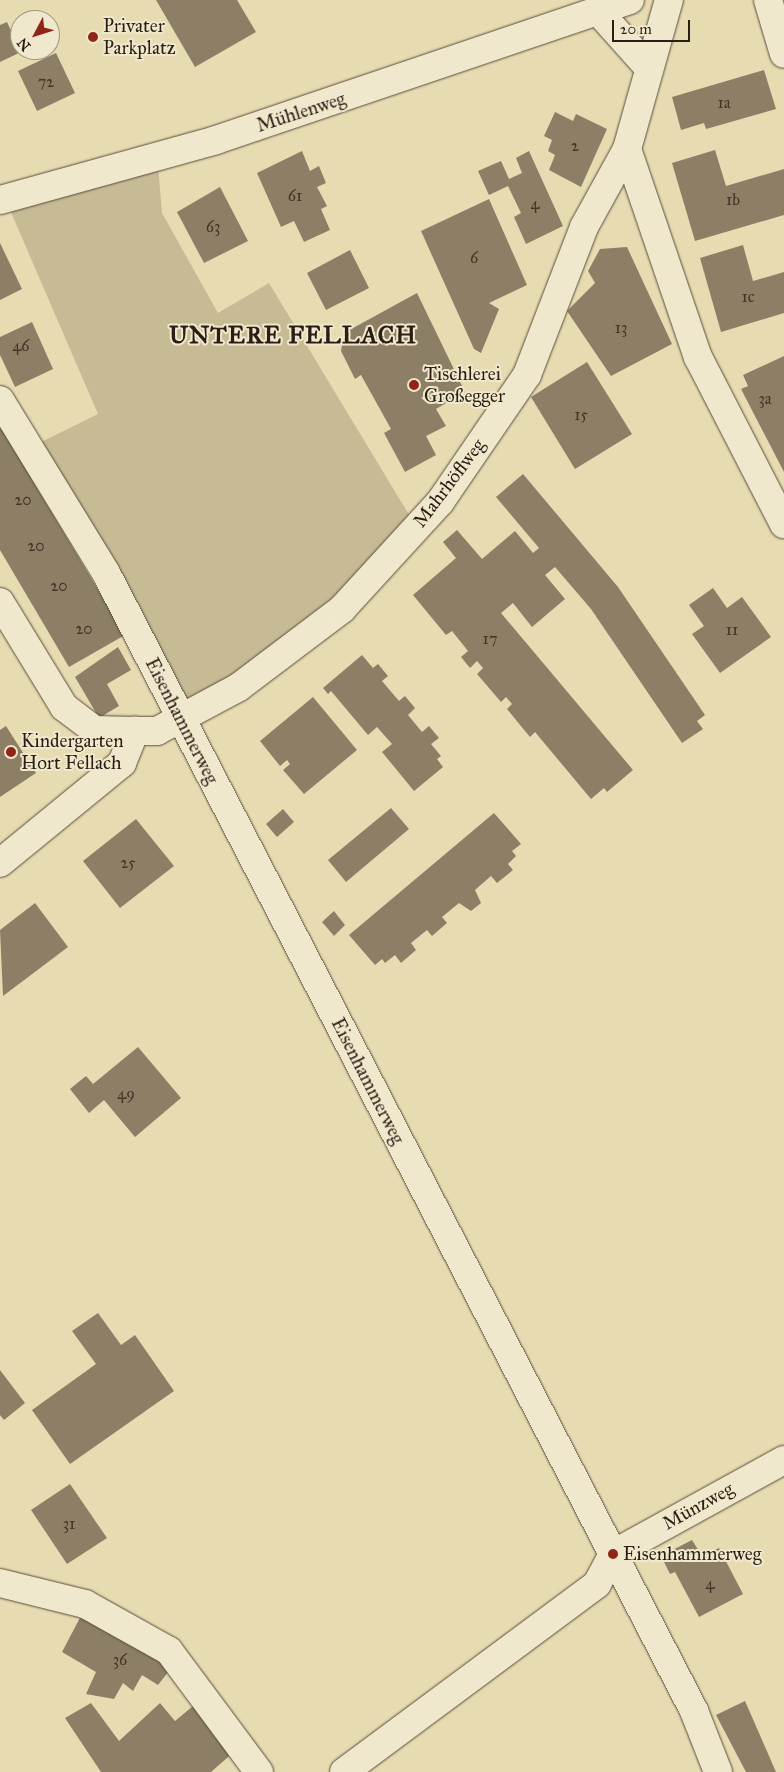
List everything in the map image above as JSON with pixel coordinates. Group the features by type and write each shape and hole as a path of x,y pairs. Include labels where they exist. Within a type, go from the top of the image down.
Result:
{"street":[{"name":"Mühlenweg","path":"0,200 216,140 630,0"},
{"name":"Mahrhöflweg","path":"0,602 64,707 94,730 135,731 157,731 239,687 342,609 440,502 527,375 584,227 627,150 669,0"},
{"path":"768,0 784,54"},
{"path":"598,11 649,68"},
{"path":"627,150 698,357 784,524"},
{"name":"Eisenhammerweg","path":"0,400 106,573 694,1711 718,1772"},
{"path":"0,863 122,764 135,731"},
{"name":"Münzweg","path":"613,1554 784,1460"},
{"path":"344,1772 597,1584 613,1554"},
{"path":"0,1583 85,1604 170,1650 259,1772"}],"shaded area":[{"path":"157,153 162,213 218,313 269,283 414,523 338,604 184,708 35,445 98,414 7,203"}],"building":[{"path":"156,0 237,0 256,32 195,67"},
{"path":"7,22 10,28 10,57 0,62 0,25"},
{"path":"41,60 59,60 75,93 37,111 18,71"},
{"path":"764,70 776,109 706,129 704,123 681,130 672,97"},
{"path":"555,112 573,121 576,114 607,129 581,187 549,170 555,155 548,151 552,140 544,136"},
{"path":"715,150 726,186 784,169 784,215 695,241 672,163"},
{"path":"302,151 310,171 319,166 326,183 317,187 327,206 321,209 330,230 304,242 294,221 281,227 257,173"},
{"path":"529,151 563,226 526,244 514,217 521,213 508,186 489,195 478,171 501,161 509,179 522,173 516,158"},
{"path":"220,187 248,241 204,263 177,212"},
{"path":"489,199 527,285 489,303 499,309 481,353 474,349 421,231"},
{"path":"0,243 22,289 0,300"},
{"path":"743,245 753,281 784,272 784,313 721,332 700,258"},
{"path":"627,247 672,344 611,376 567,311 595,283 588,271 600,249"},
{"path":"350,250 369,288 326,310 307,273"},
{"name":"Tischlerei Großegger","path":"417,293 465,392 436,409 446,426 426,436 436,455 405,472 384,433 391,429 361,375 355,379 341,351 344,333"},
{"path":"32,322 53,369 15,387 0,355 0,337"},
{"path":"784,356 784,472 741,389 748,386 743,375"},
{"path":"587,362 632,434 575,469 531,397"},
{"path":"0,426 125,635 69,667 0,550"},
{"path":"523,474 618,587 705,715 697,721 703,729 682,743 591,609 555,567 545,575 565,599 532,627 513,603 501,613 633,770 607,792 604,788 591,799 535,732 530,737 507,709 512,704 506,697 501,702 477,674 483,668 477,661 470,668 461,657 468,651 452,631 446,635 413,595 456,558 443,542 457,530 482,559 515,531 533,553 539,548 496,497"},
{"path":"713,588 727,608 742,597 771,637 720,673 692,634 704,626 689,605"},
{"path":"118,647 131,670 107,684 119,706 99,718 75,677"},
{"path":"362,655 373,668 378,664 388,676 382,681 399,701 405,696 415,708 408,715 422,732 429,726 439,738 431,744 441,756 437,759 443,767 414,791 382,752 392,744 377,727 368,735 331,691 328,694 323,688"},
{"path":"313,697 357,750 304,794 283,770 290,764 287,760 280,766 260,741"},
{"name":"Kindergarten Hort Fellach","path":"6,726 36,773 0,797 0,730"},
{"path":"391,808 409,829 346,882 328,860"},
{"path":"283,809 294,822 277,837 266,824"},
{"path":"494,813 521,844 512,851 516,856 508,864 513,870 497,883 491,876 475,890 481,903 471,911 459,903 442,917 447,923 432,936 427,930 411,943 416,950 401,963 395,955 385,963 382,959 375,965 349,935"},
{"path":"136,819 174,866 120,908 83,861"},
{"path":"35,903 68,947 3,996 0,930"},
{"path":"334,911 345,925 334,936 322,922"},
{"path":"138,1047 181,1098 135,1137 104,1100 89,1113 70,1089 86,1076 93,1084"},
{"path":"98,1313 121,1345 135,1335 174,1391 70,1464 32,1410 96,1364 72,1331"},
{"path":"0,1370 25,1403 4,1420 0,1415"},
{"path":"70,1484 107,1538 67,1564 31,1510"},
{"path":"692,1540 702,1556 719,1548 743,1594 699,1617 675,1572 670,1574 661,1556"},
{"path":"83,1612 172,1667 158,1685 142,1675 133,1691 123,1683 114,1699 86,1694 96,1672 62,1652"},
{"path":"745,1701 776,1772 746,1772 716,1715"},
{"path":"91,1703 119,1741 160,1703 175,1721 193,1706 235,1751 211,1772 101,1772 65,1718"}],"place":[{"name":"Privater Parkplatz","path":"93,37"},
{"name":"Tischlerei Großegger","path":"414,385"},
{"name":"Kindergarten Hort Fellach","path":"11,752"},
{"name":"Eisenhammerweg","path":"613,1554"}],"district":[{"name":"UNTERE FELLACH","path":"293,336"}]}
